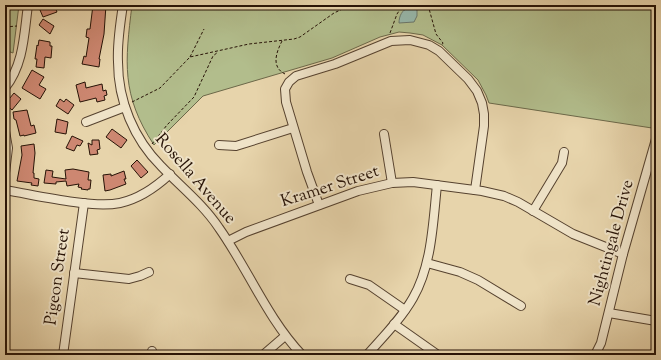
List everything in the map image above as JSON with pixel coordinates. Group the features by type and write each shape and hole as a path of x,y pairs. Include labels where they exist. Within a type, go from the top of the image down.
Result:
{"street":[{"path":"5,88 15,73 19,61 28,5"},
{"name":"Rosella Avenue","path":"123,5 118,62 120,90 125,107 136,133 147,150 167,172 198,201 214,220 228,241 265,305 286,336 302,355"},
{"path":"319,205 293,128 285,93 287,85 293,78 300,74 344,61 391,41 416,41 429,45 438,51 473,85 482,103 484,114 484,126 475,190"},
{"path":"86,122 125,107"},
{"path":"219,146 236,146 293,128"},
{"path":"5,131 8,148 5,173"},
{"path":"384,134 392,183"},
{"name":"Nightingale Drive","path":"595,355 601,343 624,251 656,139"},
{"path":"533,211 562,163 564,152"},
{"path":"5,190 33,196 101,205 120,203 150,189 167,172"},
{"name":"Kramer Street","path":"228,241 246,232 367,188 392,183 413,182 475,190 504,196 518,202 573,234 624,251"},
{"path":"367,355 405,310 419,285 427,263 438,185"},
{"path":"5,195 33,196"},
{"name":"Pigeon Street","path":"63,355 84,203"},
{"path":"427,263 460,272 478,280 521,306"},
{"path":"74,272 129,280 149,272"},
{"path":"350,279 369,285 405,310"},
{"path":"609,313 656,321"},
{"path":"394,324 438,355"},
{"path":"263,355 286,336"}],"path":[{"path":"190,57 249,44 300,37 324,19 351,5"},
{"path":"391,41 390,32 397,14 403,5"},
{"path":"428,5 436,34 443,43 438,51"},
{"path":"5,27 17,26"},
{"path":"134,100 160,88 190,57 204,29"},
{"path":"283,40 276,54 276,66 279,71 293,78"},
{"path":"147,150 167,125 194,97 214,56 220,50"}],"green space":[{"path":"5,5 19,5 13,53 5,50"},
{"path":"132,5 656,5 656,122 652,128 489,103 478,80 442,45 423,35 399,32 380,37 332,58 203,96 154,145 143,127 136,110 128,78 127,61"}],"water":[{"path":"408,8 414,8 417,10 417,16 414,22 399,23 401,14"}],"building":[{"path":"54,5 57,12 43,17 40,10"},
{"path":"93,5 106,5 104,34 99,67 82,64 84,56 86,57 89,38 86,37 87,29 90,29"},
{"path":"43,19 54,26 50,34 39,25"},
{"path":"39,40 50,42 50,46 52,46 51,58 45,57 44,68 36,67 37,59 35,59"},
{"path":"32,70 44,77 39,85 46,89 40,99 22,88"},
{"path":"85,82 86,88 102,84 103,91 106,90 107,95 104,96 105,100 97,102 96,98 80,102 76,85"},
{"path":"14,93 21,99 12,110 5,104"},
{"path":"60,99 64,102 66,99 74,105 68,114 56,106"},
{"path":"27,110 31,126 34,125 36,133 20,136 13,112"},
{"path":"57,119 68,122 66,134 55,132"},
{"path":"112,129 127,140 121,148 106,137"},
{"path":"72,136 83,141 80,146 77,145 74,151 66,148"},
{"path":"92,140 99,140 100,149 97,150 98,154 90,155 88,143 92,145"},
{"path":"34,144 35,153 33,173 34,178 39,179 38,186 31,185 32,183 17,181 22,155 21,146"},
{"path":"137,160 148,172 141,178 131,166"},
{"path":"73,169 89,172 88,180 91,180 90,189 81,189 82,188 78,187 79,184 67,186 66,181 56,182 56,184 44,183 46,170 53,171 52,177 66,179 65,170"},
{"path":"124,171 126,179 124,179 126,184 105,191 103,175 111,174 111,176"}]}
